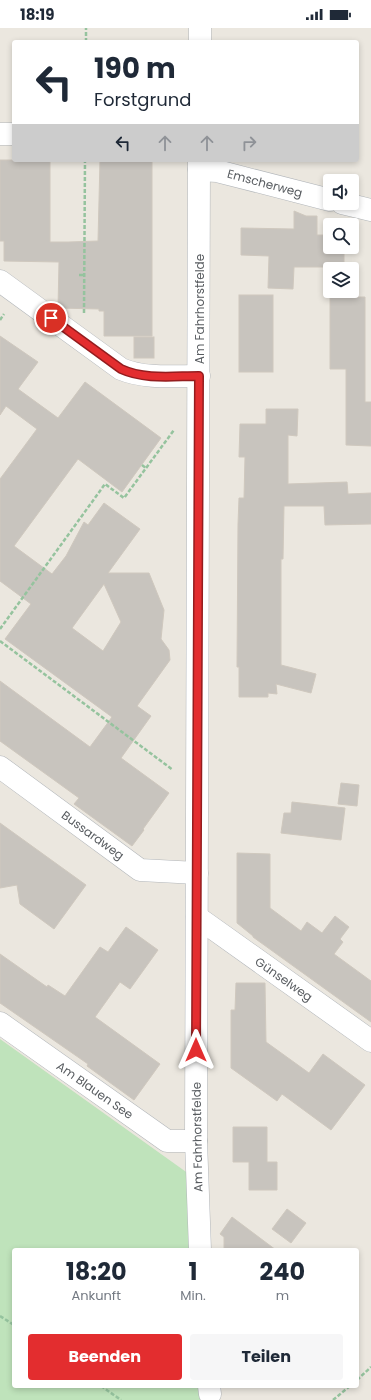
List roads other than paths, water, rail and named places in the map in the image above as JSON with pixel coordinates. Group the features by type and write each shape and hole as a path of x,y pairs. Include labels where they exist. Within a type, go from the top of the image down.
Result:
{"street":[{"path":"200,28 200,40"},
{"path":"0,134 12,134"},
{"name":"Emscherweg","path":"200,165 323,198"},
{"name":"Am Fahrhorstfelde","path":"200,165 196,1141 200,1248"},
{"path":"359,207 371,210"},
{"path":"0,281 121,369 132,374 145,376 199,376"},
{"name":"Bussardweg","path":"0,767 140,870 197,873"},
{"name":"Günselweg","path":"197,917 371,1041"},
{"name":"Am Blauen See","path":"0,1023 167,1141 196,1141"}]}
